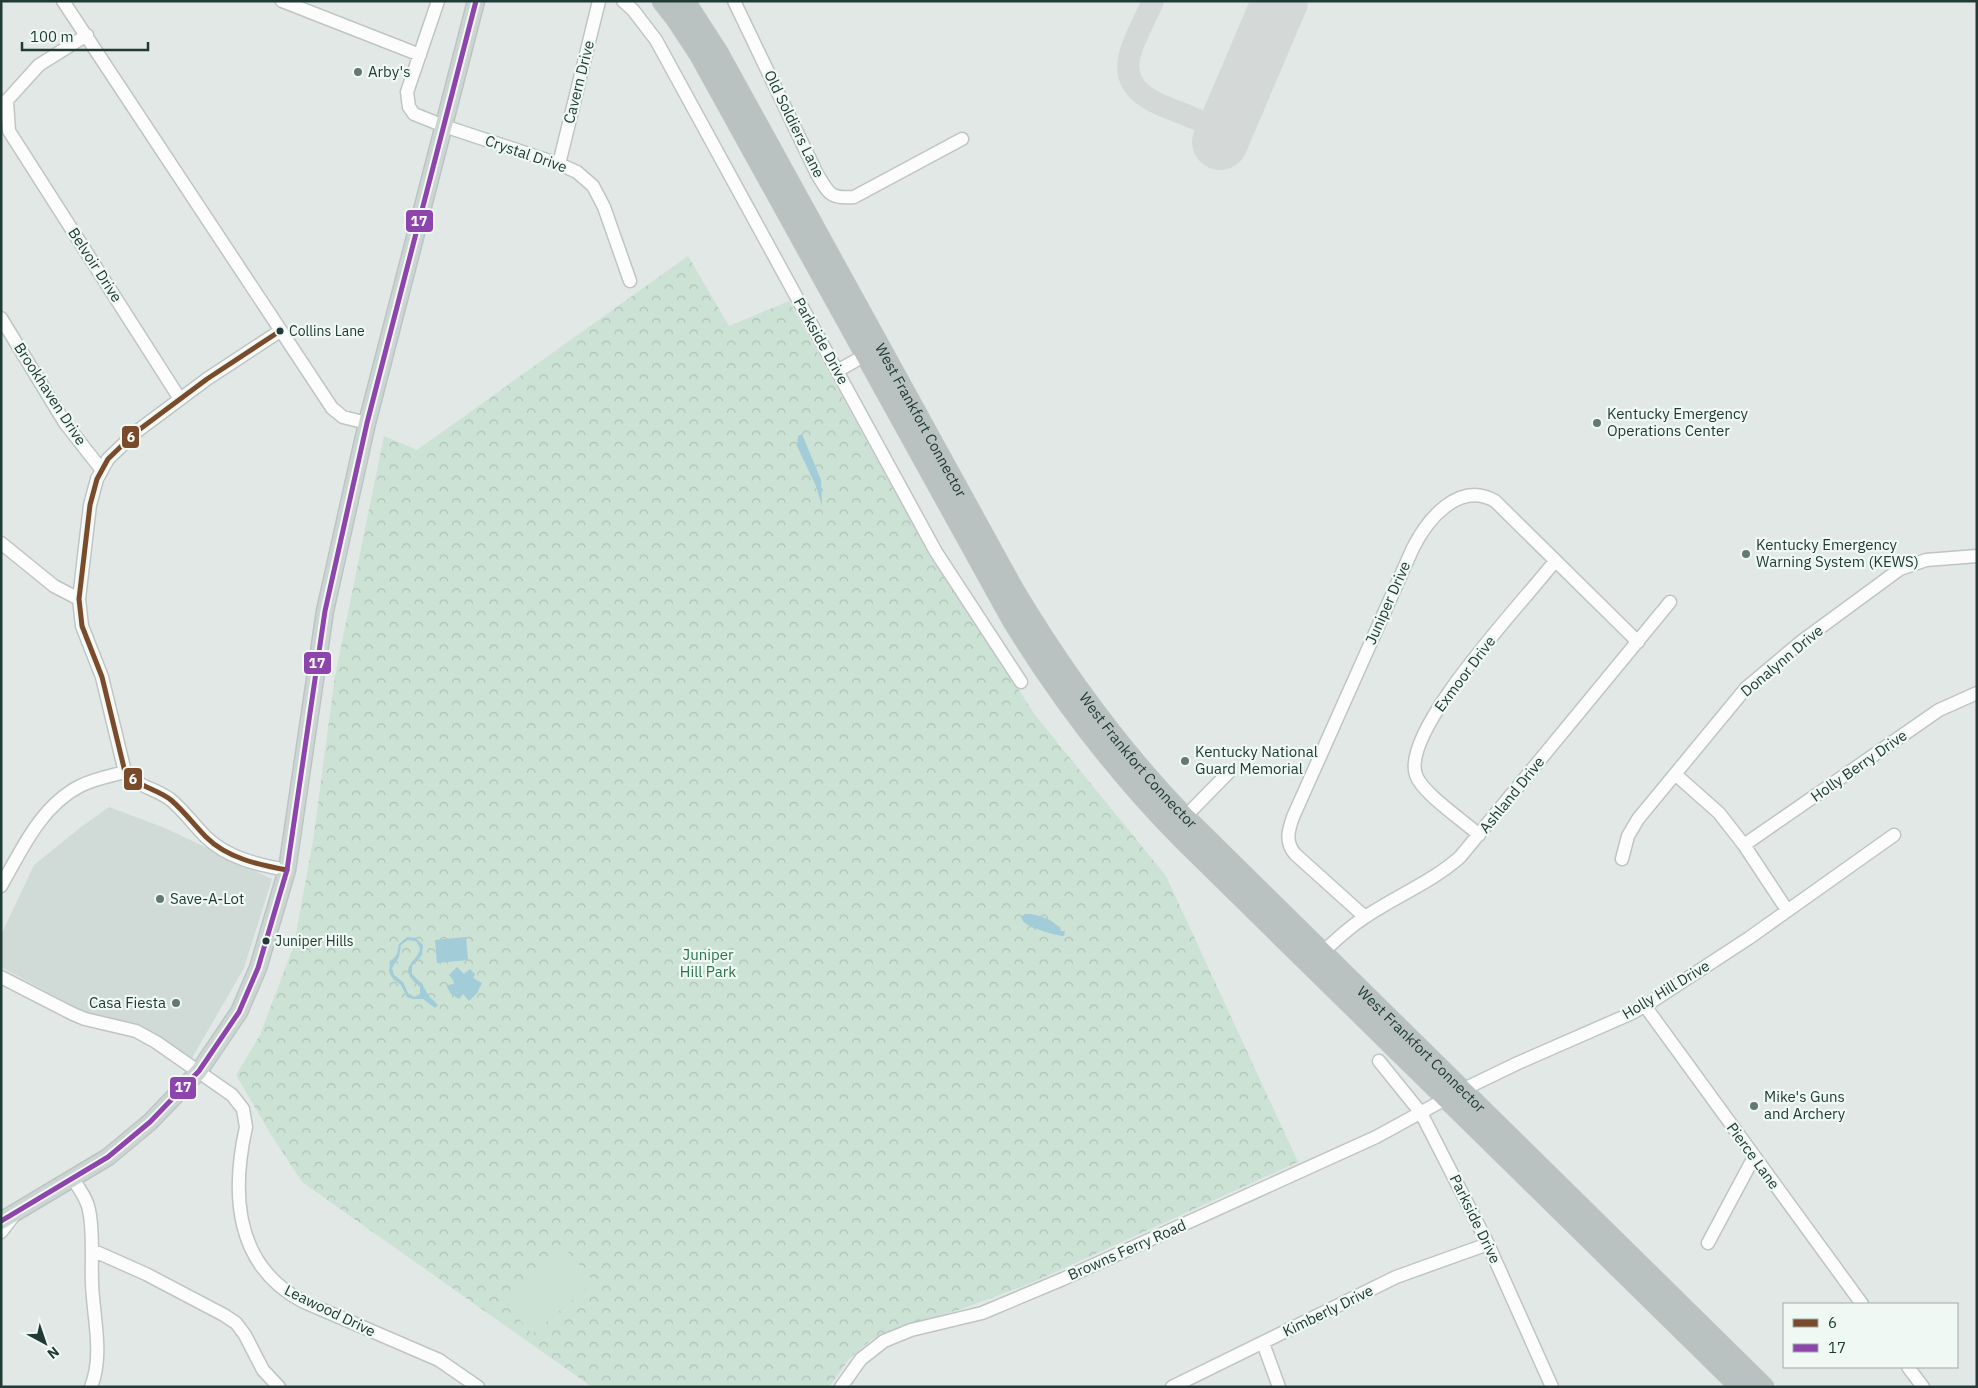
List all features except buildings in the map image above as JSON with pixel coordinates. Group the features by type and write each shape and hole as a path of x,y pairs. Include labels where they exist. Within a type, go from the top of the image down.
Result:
{"highway":[{"name":"West Frankfort Connector","path":"662,1 699,54 872,351"},
{"name":"West Frankfort Connector","path":"685,1 723,61 995,591 1039,664 1098,746 1179,823 1454,1094 1764,1387"},
{"name":"West Frankfort Connector","path":"1454,1094 1740,1387"}],"main road":[{"path":"1,1221 108,1157 134,1136 199,1071 239,1012 258,968 287,870 324,611 367,423 476,1"}],"street":[{"path":"63,1 280,331 337,414 343,418 367,423"},
{"path":"282,1 420,55"},
{"name":"Crystal Drive","path":"438,1 407,92 409,107 414,114 444,126 559,164 585,178 599,196 613,229 630,281"},
{"name":"Cavern Drive","path":"559,164 599,1"},
{"name":"Parkside Drive","path":"623,1 633,10 656,40 936,552 1020,682"},
{"name":"Old Soldiers Lane","path":"734,1 817,174 829,193 836,198 854,197 962,139"},
{"path":"4,104 39,66 87,36"},
{"name":"Belvoir Drive","path":"4,104 5,128 180,399"},
{"name":"Brookhaven Drive","path":"1,318 65,422 101,469"},
{"path":"280,331 207,379 120,445 101,469 90,505 79,599 82,626 102,677 125,772 136,782 171,800 206,838 222,850 248,861 287,870"},
{"path":"838,370 872,351"},
{"name":"Juniper Drive","path":"1365,917 1295,854 1288,842 1288,832 1334,722 1419,536 1442,509 1464,497 1482,495 1495,501 1638,642"},
{"path":"1,543 54,586 79,599"},
{"name":"Donalynn Drive","path":"1622,859 1628,836 1634,826 1750,683 1900,569 1919,562 1977,556"},
{"name":"Exmoor Drive","path":"1479,836 1421,785 1415,773 1417,754 1431,722 1450,689 1555,562"},
{"name":"Ashland Drive","path":"1316,959 1365,917 1449,866 1479,836 1670,602"},
{"name":"Holly Berry Drive","path":"1744,845 1939,710 1954,701 1977,693"},
{"path":"1,886 33,829 58,802 82,785 125,772"},
{"path":"1179,823 1229,772"},
{"path":"1675,774 1719,813 1744,845 1787,910"},
{"name":"Holly Hill Drive","path":"1421,1114 1454,1094 1518,1063 1645,1006 1749,938 1894,835"},
{"name":"Leawood Drive","path":"1,977 72,1014 136,1031 156,1042 232,1095 242,1109 246,1127 239,1174 240,1212 246,1236 270,1277 279,1286 302,1301 439,1360 478,1387"},
{"name":"Pierce Lane","path":"1645,1006 1861,1303"},
{"name":"Parkside Drive","path":"1379,1061 1421,1114 1488,1244 1552,1387"},
{"name":"Browns Ferry Road","path":"841,1387 872,1349 897,1335 982,1313 1029,1294 1296,1175 1421,1114"},
{"path":"1708,1242 1754,1157"},
{"path":"72,1179 89,1208 92,1250 92,1297 98,1356 91,1387"},
{"path":"1,1232 18,1211"},
{"name":"Kimberly Drive","path":"1172,1387 1396,1277 1488,1244"},
{"path":"92,1250 146,1274 219,1312 236,1323 245,1335 263,1370 279,1387"},
{"path":"1263,1342 1280,1387"},
{"path":"1909,1368 1923,1387"}],"shaded area":[{"path":"109,807 165,828 272,879 244,968 192,1058 161,1037 129,1022 89,1014 1,967 1,935 34,865"}],"green space":[{"name":"Juniper Hill Park","path":"688,256 729,326 789,301 917,532 1035,715 1166,876 1298,1162 1029,1284 964,1308 897,1329 871,1340 849,1359 829,1387 592,1387 302,1182 270,1133 236,1075 260,1035 294,945 313,841 335,676 384,436 417,450"},
{"path":"563,1246 594,1282 532,1334 501,1298"}],"water":[{"path":"802,434 821,480 822,506 816,486 797,446 798,436"},
{"path":"1025,914 1040,916 1051,921 1061,931 1065,931 1064,936 1028,925 1022,920 1022,916"},
{"path":"407,937 416,938 423,945 422,955 412,966 412,974 438,1005 435,1008 423,999 407,997 401,985 393,979 389,972 390,963 397,954 399,944","holes":["408,940 416,941 420,948 419,952 408,969 411,978 420,987 420,994 414,997 408,993 403,982 394,975 392,968 399,957 401,945"]},
{"path":"466,937 468,960 437,963 435,940"},
{"path":"457,967 464,974 470,969 475,974 473,978 482,983 477,993 469,1001 463,994 459,999 451,994 447,987 454,984 449,975"}],"taxiway":[{"path":"1153,1 1132,47 1128,67 1130,77 1135,86 1150,100 1224,131"}],"runway":[{"path":"1220,142 1280,1"}],"transit line":[{"name":"17","path":"1,1221 108,1157 150,1122 199,1071 239,1012 258,968 287,870 325,611 367,423 476,1"},
{"name":"6","path":"280,331 207,379 136,432 108,459 97,479 90,505 79,599 82,626 102,677 125,772 142,785 171,800 214,844 233,855 255,863 287,870"}],"place":[{"name":"Arby's","path":"358,72"},
{"name":"Collins Lane","path":"280,331"},
{"name":"Kentucky Emergency Operations Center","path":"1597,423"},
{"name":"Kentucky Emergency Warning System (KEWS)","path":"1746,554"},
{"name":"Kentucky National Guard Memorial","path":"1185,761"},
{"name":"Save-A-Lot","path":"160,899"},
{"name":"Juniper Hills","path":"266,941"},
{"name":"Casa Fiesta","path":"176,1003"},
{"name":"Mike's Guns and Archery","path":"1754,1106"}]}
